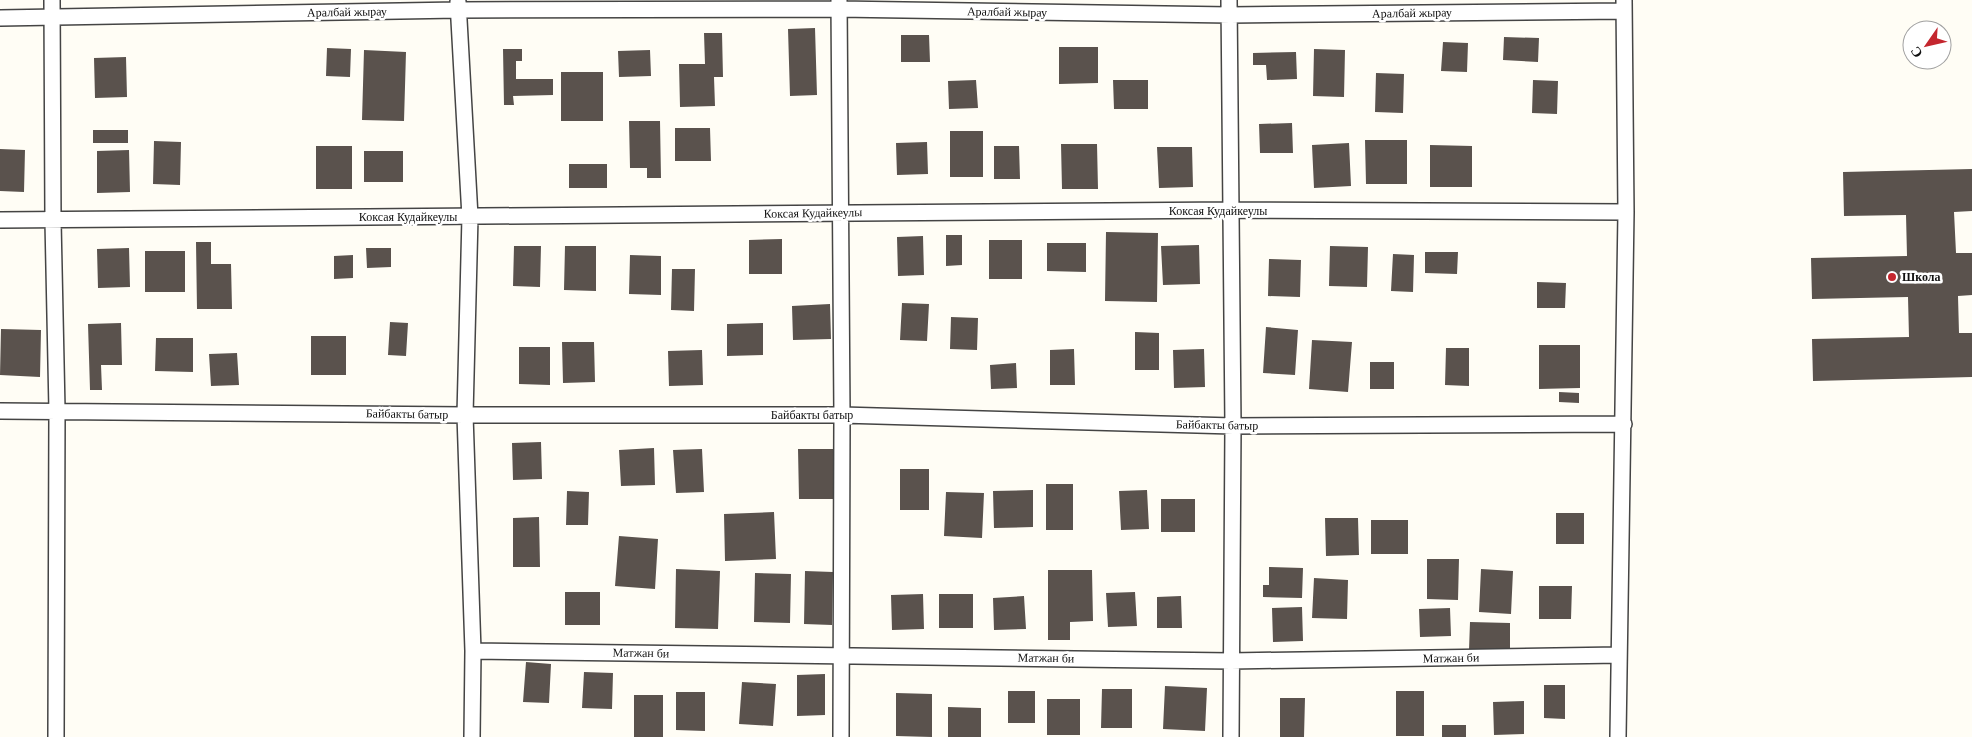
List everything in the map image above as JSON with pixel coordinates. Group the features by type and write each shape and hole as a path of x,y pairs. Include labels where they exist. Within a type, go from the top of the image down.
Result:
{"street":[{"path":"52,0 52,220 57,410 56,737"},
{"path":"458,5 470,217 465,415 473,651 472,737"},
{"name":"Аралбай жырау","path":"0,18 458,5 1229,8 1624,5"},
{"path":"838,5 842,415 841,737"},
{"path":"1618,737 1626,212 1624,5"},
{"path":"1229,8 1233,426 1231,737"},
{"name":"Коксая Кудайкеулы","path":"0,220 1232,210 1626,212"},
{"name":"Байбакты батыр","path":"0,411 465,415 842,415 1233,426 1624,424"},
{"name":"Матжан би","path":"473,651 1231,661 1619,655"}],"building":[{"path":"815,28 817,95 790,96 788,29"},
{"path":"704,33 722,33 723,77 714,77 715,106 680,107 679,64 705,64"},
{"path":"901,35 929,35 930,62 901,62"},
{"path":"1504,37 1539,38 1538,62 1503,60"},
{"path":"1443,42 1468,43 1467,72 1441,71"},
{"path":"1059,47 1098,47 1098,83 1059,84"},
{"path":"327,48 351,49 350,77 326,76"},
{"path":"503,49 522,49 522,61 516,61 516,79 553,79 553,95 513,96 514,105 504,105"},
{"path":"1314,49 1345,50 1344,97 1313,96"},
{"path":"364,50 406,52 404,121 362,120"},
{"path":"650,50 651,76 619,77 618,51"},
{"path":"1296,52 1297,79 1267,80 1266,65 1253,65 1253,53"},
{"path":"126,57 127,97 95,98 94,58"},
{"path":"561,72 603,72 603,121 561,121"},
{"path":"1376,73 1404,74 1403,113 1375,112"},
{"path":"976,80 978,108 949,109 948,81"},
{"path":"1113,80 1148,80 1148,109 1114,109"},
{"path":"1533,80 1558,81 1557,114 1532,113"},
{"path":"629,121 660,121 661,178 647,178 647,168 630,168"},
{"path":"1292,123 1293,153 1260,153 1259,124"},
{"path":"675,128 710,128 711,161 675,161"},
{"path":"93,130 128,130 128,143 93,143"},
{"path":"950,131 983,131 983,177 950,177"},
{"path":"1365,140 1407,140 1407,184 1366,184"},
{"path":"154,141 181,142 180,185 153,184"},
{"path":"927,142 928,174 897,175 896,143"},
{"path":"1349,143 1351,186 1314,188 1312,145"},
{"path":"1061,144 1097,144 1098,189 1062,189"},
{"path":"1430,145 1472,146 1472,187 1430,187"},
{"path":"316,146 352,146 352,189 316,189"},
{"path":"994,146 1019,146 1020,179 994,179"},
{"path":"1157,147 1192,147 1193,187 1159,188"},
{"path":"0,149 25,150 24,192 0,191"},
{"path":"129,150 130,192 97,193 97,151"},
{"path":"364,151 403,151 403,182 364,182"},
{"path":"569,164 607,164 607,188 569,188"},
{"name":"Школа","path":"1972,169 1972,211 1954,212 1956,253 1972,253 1972,295 1958,296 1959,333 1972,333 1972,377 1813,381 1812,339 1909,337 1908,297 1812,299 1811,258 1907,256 1906,215 1844,216 1843,172"},
{"path":"1106,232 1158,233 1157,302 1105,301"},
{"path":"946,235 962,235 962,265 946,266"},
{"path":"923,236 924,275 898,276 897,237"},
{"path":"782,239 782,274 749,274 749,240"},
{"path":"989,240 1022,240 1022,279 989,279"},
{"path":"196,242 211,242 211,264 231,264 232,309 197,309"},
{"path":"1047,243 1086,243 1086,272 1047,271"},
{"path":"1199,245 1200,284 1163,285 1161,246"},
{"path":"514,246 541,246 540,287 513,286"},
{"path":"565,246 596,246 596,291 564,290"},
{"path":"1330,246 1368,247 1367,287 1329,286"},
{"path":"129,248 130,287 98,288 97,249"},
{"path":"366,248 391,248 391,267 367,268"},
{"path":"145,251 185,251 185,292 145,292"},
{"path":"1425,252 1458,252 1457,274 1425,273"},
{"path":"1393,254 1414,255 1413,292 1391,291"},
{"path":"353,255 353,278 334,279 334,256"},
{"path":"630,255 661,256 661,295 629,294"},
{"path":"1269,259 1301,260 1300,297 1268,296"},
{"path":"672,269 695,269 694,311 671,310"},
{"path":"1537,282 1566,283 1565,308 1537,308"},
{"path":"902,303 929,304 927,341 900,340"},
{"path":"830,304 831,339 793,340 792,306"},
{"path":"951,317 978,318 977,350 950,349"},
{"path":"390,322 408,323 406,356 388,355"},
{"path":"121,323 122,365 101,365 102,390 90,390 88,324"},
{"path":"763,323 763,355 727,356 727,324"},
{"path":"1266,327 1298,330 1295,375 1263,373"},
{"path":"1,329 41,330 40,377 0,375"},
{"path":"1135,332 1159,333 1159,370 1135,370"},
{"path":"311,336 346,336 346,375 311,375"},
{"path":"156,338 193,338 193,372 155,371"},
{"path":"1312,340 1352,342 1348,392 1309,389"},
{"path":"562,342 594,342 595,382 563,383"},
{"path":"1539,345 1580,345 1580,388 1539,389"},
{"path":"519,347 550,347 550,385 519,384"},
{"path":"1446,348 1469,348 1469,386 1445,385"},
{"path":"1074,349 1075,385 1050,385 1050,350"},
{"path":"1204,349 1205,387 1174,388 1173,350"},
{"path":"702,350 703,385 669,386 668,351"},
{"path":"237,353 239,385 211,386 209,354"},
{"path":"1370,362 1394,362 1394,389 1370,389"},
{"path":"1016,363 1017,388 991,389 990,365"},
{"path":"1559,392 1579,393 1579,403 1559,402"},
{"path":"541,442 542,479 513,480 512,443"},
{"path":"654,448 655,485 621,486 619,450"},
{"path":"702,449 704,492 676,493 673,450"},
{"path":"798,449 833,449 833,499 799,499"},
{"path":"900,469 929,469 929,510 900,510"},
{"path":"1046,484 1073,484 1073,530 1046,530"},
{"path":"1033,490 1033,527 994,528 993,491"},
{"path":"1147,490 1149,529 1121,530 1119,491"},
{"path":"567,491 589,492 588,525 566,525"},
{"path":"946,492 984,493 982,538 944,536"},
{"path":"1161,499 1195,499 1195,532 1161,532"},
{"path":"774,512 776,559 725,561 724,514"},
{"path":"1556,513 1584,513 1584,544 1556,544"},
{"path":"539,517 540,567 513,567 513,518"},
{"path":"1325,518 1358,518 1359,555 1326,556"},
{"path":"1371,520 1408,520 1408,554 1371,554"},
{"path":"619,536 658,539 655,589 615,586"},
{"path":"1427,559 1459,559 1458,600 1427,599"},
{"path":"1269,567 1303,568 1302,598 1263,597 1263,585 1269,585"},
{"path":"676,569 720,571 718,629 675,628"},
{"path":"1481,569 1513,571 1511,614 1479,612"},
{"path":"1048,570 1092,570 1093,621 1070,622 1070,640 1048,640"},
{"path":"805,571 833,572 832,625 804,624"},
{"path":"755,573 791,574 790,623 754,622"},
{"path":"1314,578 1348,580 1347,619 1312,618"},
{"path":"1539,586 1572,586 1571,619 1539,619"},
{"path":"565,592 600,592 600,625 565,625"},
{"path":"1135,592 1137,626 1108,627 1106,593"},
{"path":"923,594 924,629 892,630 891,595"},
{"path":"939,594 973,594 973,628 939,628"},
{"path":"1024,596 1026,629 994,630 993,598"},
{"path":"1181,596 1182,628 1157,628 1157,597"},
{"path":"1302,607 1303,641 1273,642 1272,608"},
{"path":"1450,608 1451,636 1420,637 1419,609"},
{"path":"1470,622 1510,623 1510,651 1469,650"},
{"path":"526,662 551,664 549,703 523,702"},
{"path":"584,672 613,673 612,709 582,708"},
{"path":"825,674 825,715 797,716 797,675"},
{"path":"742,682 776,684 773,726 739,724"},
{"path":"1544,685 1565,685 1565,719 1544,718"},
{"path":"1165,686 1207,688 1205,731 1163,729"},
{"path":"1102,689 1132,689 1132,728 1101,728"},
{"path":"1008,691 1035,691 1035,723 1008,723"},
{"path":"1396,691 1424,691 1424,736 1396,736"},
{"path":"676,692 705,692 705,731 676,730"},
{"path":"896,693 932,694 932,737 896,736"},
{"path":"634,695 663,695 663,737 634,737"},
{"path":"1280,698 1305,698 1304,737 1280,737"},
{"path":"1047,699 1080,699 1080,735 1047,735"},
{"path":"1524,701 1524,734 1494,735 1493,702"},
{"path":"948,707 981,708 981,737 948,737"},
{"path":"1442,725 1466,725 1466,737 1442,737"}],"place":[{"name":"Школа","path":"1892,277"}]}
